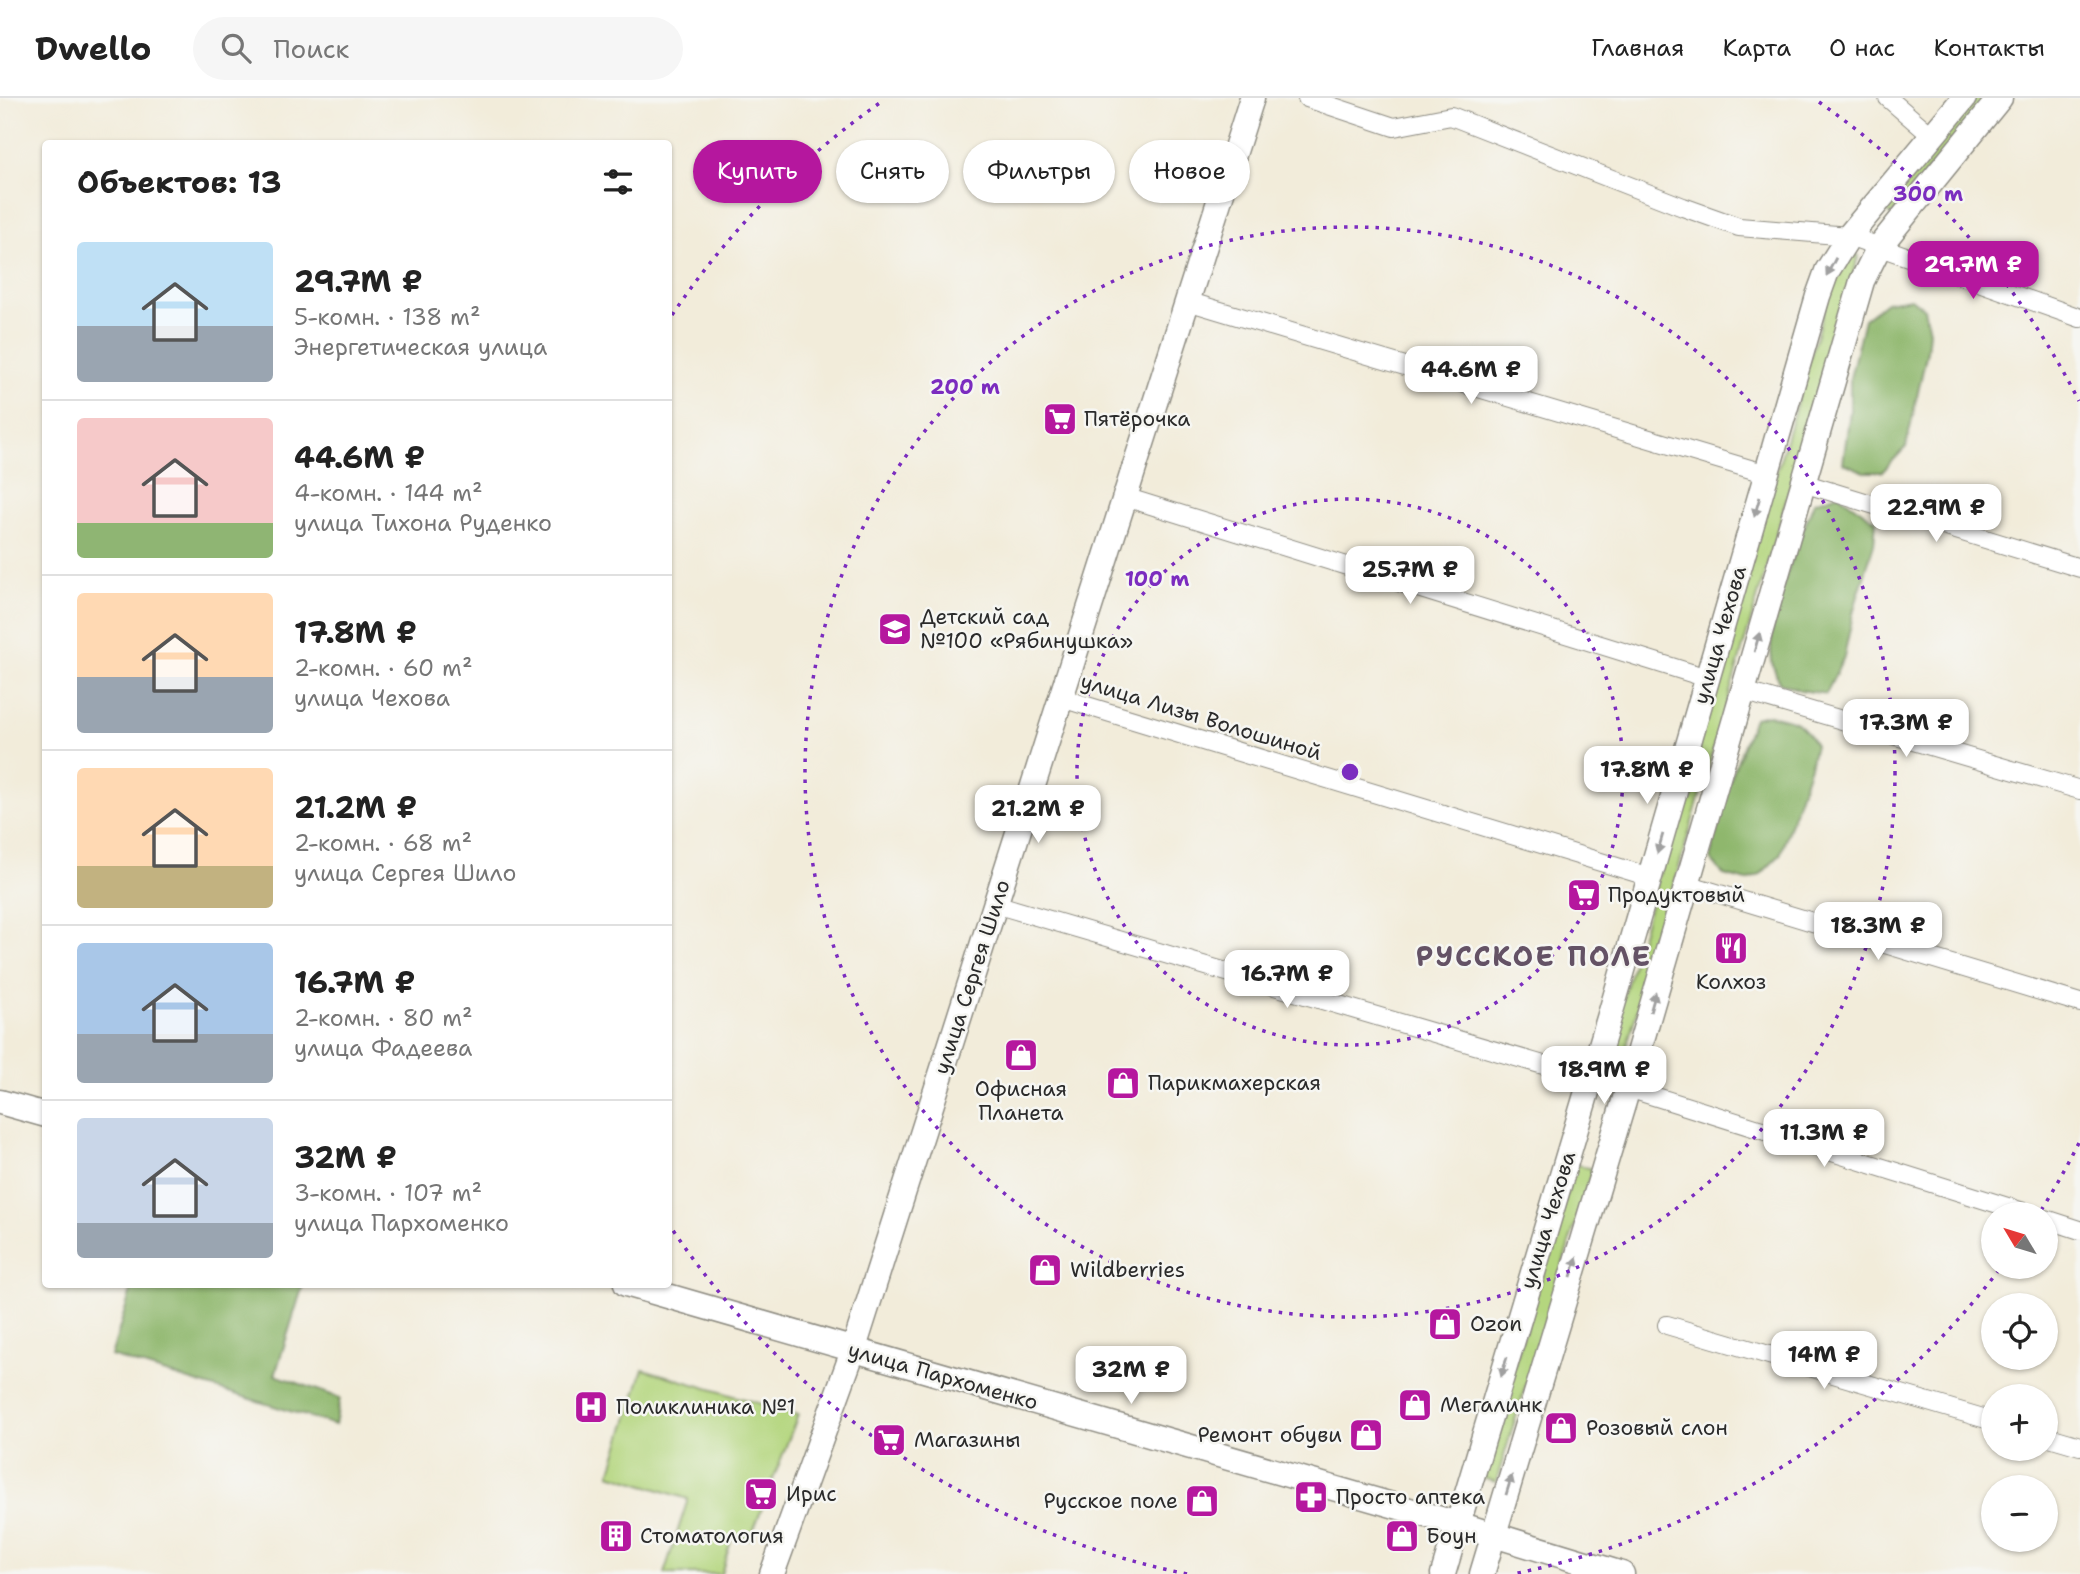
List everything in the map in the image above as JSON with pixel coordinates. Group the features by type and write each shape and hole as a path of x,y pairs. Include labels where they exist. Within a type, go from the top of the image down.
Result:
{"main road":[{"name":"улица Сергея Шило","path":"772,1574 853,1351 1252,98"},
{"name":"улица Чехова","path":"1443,1574 1591,1079 1818,296 1828,271 1849,236 1964,98"},
{"name":"улица Чехова","path":"1482,1574 1628,1088 1862,281 1879,247 2000,98"},
{"path":"1591,1079 1628,1088"},
{"path":"0,1102 42,1114"},
{"name":"улица Пархоменко","path":"640,1288 1458,1524 1622,1574"}],"street":[{"path":"1307,98 1394,127 1451,116 1739,227 1849,236 2080,318"},
{"path":"1888,98 1932,136"},
{"path":"1187,301 1767,474"},
{"path":"1803,483 2080,568"},
{"path":"1125,496 1707,678"},
{"path":"1743,691 2080,790"},
{"name":"улица Лизы Волошиной","path":"1061,698 1650,877"},
{"path":"1687,884 2080,1003"},
{"path":"995,904 1591,1079"},
{"path":"1628,1088 1992,1202"},
{"path":"2058,1223 2080,1230"},
{"path":"1667,1325 1981,1417"},
{"path":"2058,1440 2080,1446"}],"green space":[{"path":"1974,98 1988,98 1891,215 1882,208"},
{"path":"1853,253 1859,256 1624,1055 1608,1050 1828,296 1839,271"},
{"path":"1911,298 1924,308 1929,331 1906,447 1882,472 1865,472 1843,463 1850,411 1850,378 1864,319 1886,302"},
{"path":"1838,494 1876,521 1874,544 1854,609 1844,657 1826,694 1800,690 1779,682 1773,664 1771,643 1784,580 1814,502"},
{"path":"1768,715 1784,718 1801,726 1815,745 1780,855 1760,875 1747,881 1724,875 1710,859 1727,788 1754,718"},
{"path":"1576,1164 1592,1169 1496,1482 1480,1477"},
{"path":"132,1288 302,1288 275,1375 340,1398 335,1425 111,1356"},
{"path":"643,1369 798,1415 750,1539 733,1534 721,1574 664,1574 688,1499 610,1474"}],"place":[{"name":"Пятёрочка","path":"1060,419"},
{"name":"Детский сад №100 «Рябинушка»","path":"895,629"},
{"name":"Продуктовый","path":"1584,895"},
{"name":"Колхоз","path":"1731,948"},
{"name":"Офисная Планета","path":"1021,1055"},
{"name":"Парикмахерская","path":"1123,1083"},
{"name":"Wildberries","path":"1045,1270"},
{"name":"Ozon","path":"1445,1324"},
{"name":"Мегалинк","path":"1415,1405"},
{"name":"Поликлиника №1","path":"591,1407"},
{"name":"Розовый слон","path":"1561,1428"},
{"name":"Ремонт обуви","path":"1366,1435"},
{"name":"Магазины","path":"889,1440"},
{"name":"Ирис","path":"761,1494"},
{"name":"Просто аптека","path":"1311,1497"},
{"name":"Русское поле","path":"1202,1501"},
{"name":"Стоматология","path":"616,1536"},
{"name":"Боун","path":"1402,1536"}],"district":[{"name":"РУССКОЕ ПОЛЕ","path":"1534,956"}]}
